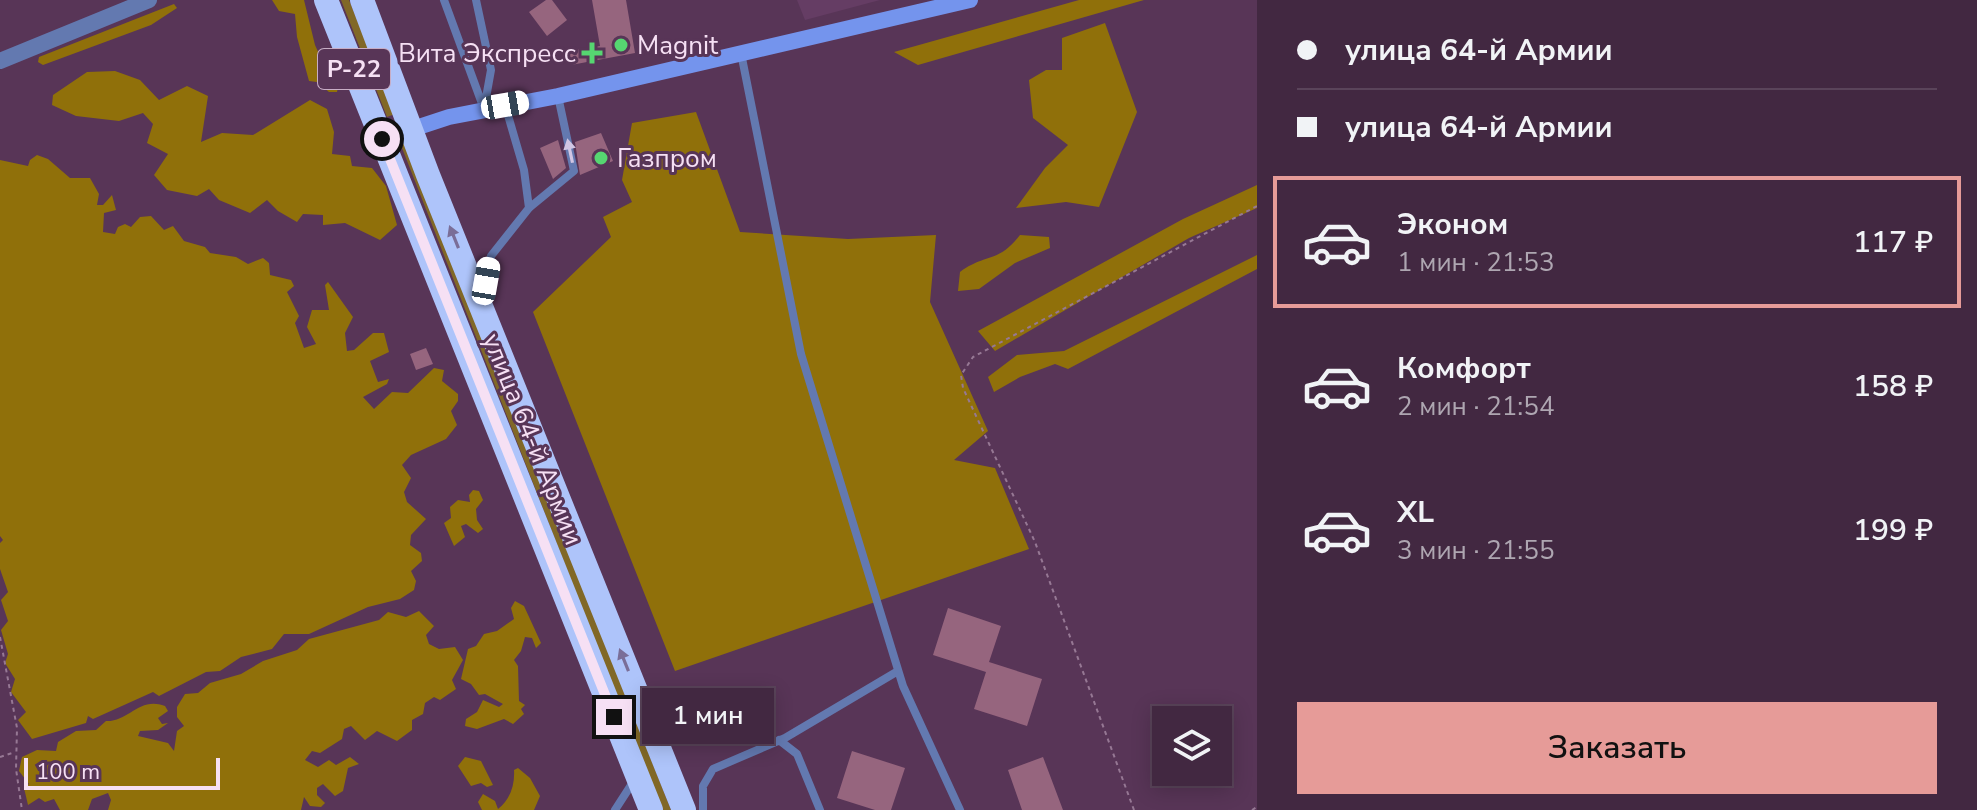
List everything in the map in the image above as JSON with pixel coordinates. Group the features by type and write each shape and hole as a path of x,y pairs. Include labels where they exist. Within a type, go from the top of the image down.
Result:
{"highway":[{"name":"улица 64-й Армии","path":"326,0 651,810"},
{"name":"улица 64-й Армии","path":"362,0 684,810"}],"main road":[{"path":"382,139 484,109 558,96 970,0"}],"street":[{"path":"0,61 149,0"}],"lane":[{"path":"444,0 484,109"},
{"path":"476,0 491,70 484,109"},
{"path":"741,53 801,354 898,671 960,810"},
{"path":"482,305 491,256 529,208 574,171 558,96"},
{"path":"505,105 524,170 529,208"},
{"path":"703,810 703,786 713,769 779,740 898,671"},
{"path":"779,740 797,754 820,810"},
{"path":"615,810 638,775"}],"path":[{"path":"1134,810 1035,542 963,388 961,375 973,357 1257,206"},
{"path":"0,637 17,728 22,810"},
{"path":"0,757 16,751"},
{"path":"1252,810 1257,807"}],"shaded area":[{"path":"272,0 304,0 315,45 324,65 339,82 337,92 329,92 317,82 309,81 297,37 295,14 279,11"},
{"path":"341,0 349,0 395,114 387,117"},
{"path":"797,0 880,0 805,20"},
{"path":"1079,0 1144,0 918,65 894,52"},
{"path":"174,4 177,8 151,25 43,65 38,62 39,57"},
{"path":"1105,23 1137,112 1099,207 1066,202 1016,208 1045,168 1068,145 1033,118 1029,80 1046,70 1062,70 1062,38"},
{"path":"115,71 140,80 159,100 187,86 208,96 201,142 222,133 253,135 310,100 327,109 334,132 332,154 350,156 352,166 372,168 386,186 397,225 380,240 345,223 323,225 323,215 303,214 297,222 267,200 250,213 219,200 209,189 197,196 167,190 154,175 168,154 147,143 153,124 143,113 119,121 76,116 52,105 53,95 87,72"},
{"path":"696,112 740,232 848,239 936,235 930,302 988,431 954,460 995,468 1029,549 675,671 533,312 611,237 603,217 632,202 622,180 632,123"},
{"path":"404,139 671,810 661,810 402,148"},
{"path":"37,155 48,159 70,178 90,178 99,194 97,205 103,205 112,195 116,210 104,213 103,232 115,234 118,227 125,224 131,227 140,217 151,216 164,230 173,226 184,241 205,247 210,253 236,257 248,264 263,258 269,263 270,275 291,280 294,286 287,292 299,316 295,323 304,348 316,344 307,327 312,310 329,310 325,285 328,282 353,317 345,333 347,351 354,350 373,333 384,333 389,352 370,361 378,382 389,379 387,384 363,397 374,409 392,392 408,393 434,368 444,370 442,381 458,394 458,401 451,411 457,425 446,439 411,455 402,465 411,478 404,492 407,502 426,519 411,535 410,545 421,553 422,561 411,571 416,581 414,590 400,599 368,607 309,634 284,634 272,649 241,657 220,671 206,672 159,696 153,692 93,719 88,716 86,723 32,739 18,720 26,712 11,692 15,679 5,663 8,654 1,630 8,621 1,600 8,592 0,569 0,543 3,540 0,536 0,160 28,166"},
{"path":"1257,185 1257,208 1189,238 995,351 978,331 1183,219"},
{"path":"1020,235 1049,237 1050,248 1015,263 979,289 958,291 960,272 1005,250"},
{"path":"1257,255 1257,269 1068,369 1055,364 1020,377 994,392 988,377 1017,355 1064,351"},
{"path":"473,490 479,491 483,500 476,509 477,520 483,529 478,533 466,524 461,526 465,537 454,546 444,523 451,518 450,507 458,500 470,502 469,495"},
{"path":"515,601 524,606 541,643 536,648 532,638 525,637 521,651 514,660 518,666 519,701 525,705 521,709 524,714 513,724 504,719 477,729 465,726 466,719 477,712 483,700 499,707 503,704 485,694 479,695 471,684 461,679 468,649 476,646 484,634 497,631 514,619 511,608"},
{"path":"419,611 434,626 426,635 429,644 439,649 455,647 463,660 452,680 456,689 440,700 434,697 425,703 423,714 412,720 412,730 397,741 377,731 365,740 351,726 344,729 342,739 320,753 312,751 305,760 318,767 329,760 336,765 350,757 359,764 348,768 343,791 335,796 323,784 317,788 317,795 325,803 321,807 310,806 304,797 301,810 108,810 111,800 108,793 92,799 88,810 60,810 54,799 45,802 39,798 28,805 24,788 29,784 19,771 22,757 37,750 56,751 58,742 76,731 96,730 106,721 121,718 148,704 165,706 168,711 158,718 162,724 168,723 158,730 140,731 138,736 168,743 174,751 177,731 184,726 177,717 177,707 185,694 198,693 210,683 241,674 263,661 297,650 309,639 379,620 388,612 406,617"},
{"path":"465,757 481,761 493,785 487,787 481,783 471,786 458,766"},
{"path":"518,768 530,778 540,796 534,810 482,810 478,802 483,794 495,801 498,809 506,801 514,781 514,770"}],"building":[{"path":"546,0 552,0 567,20 547,36 529,12"},
{"path":"592,0 626,0 635,53 571,65 569,51 600,46"},
{"path":"601,133 613,161 580,175 575,142"},
{"path":"558,140 566,168 553,179 540,148"},
{"path":"426,348 433,364 416,370 410,354"},
{"path":"948,608 1001,626 989,662 1042,679 1027,726 974,709 986,672 933,655"},
{"path":"852,751 905,768 891,810 875,810 837,798"},
{"path":"1043,757 1063,810 1022,810 1008,770"}],"place":[{"name":"Magnit","path":"621,45"},
{"name":"Вита Экспресс","path":"592,53"},
{"name":"Газпром","path":"601,158"}],"route":[{"path":"382,139 614,717"}]}
